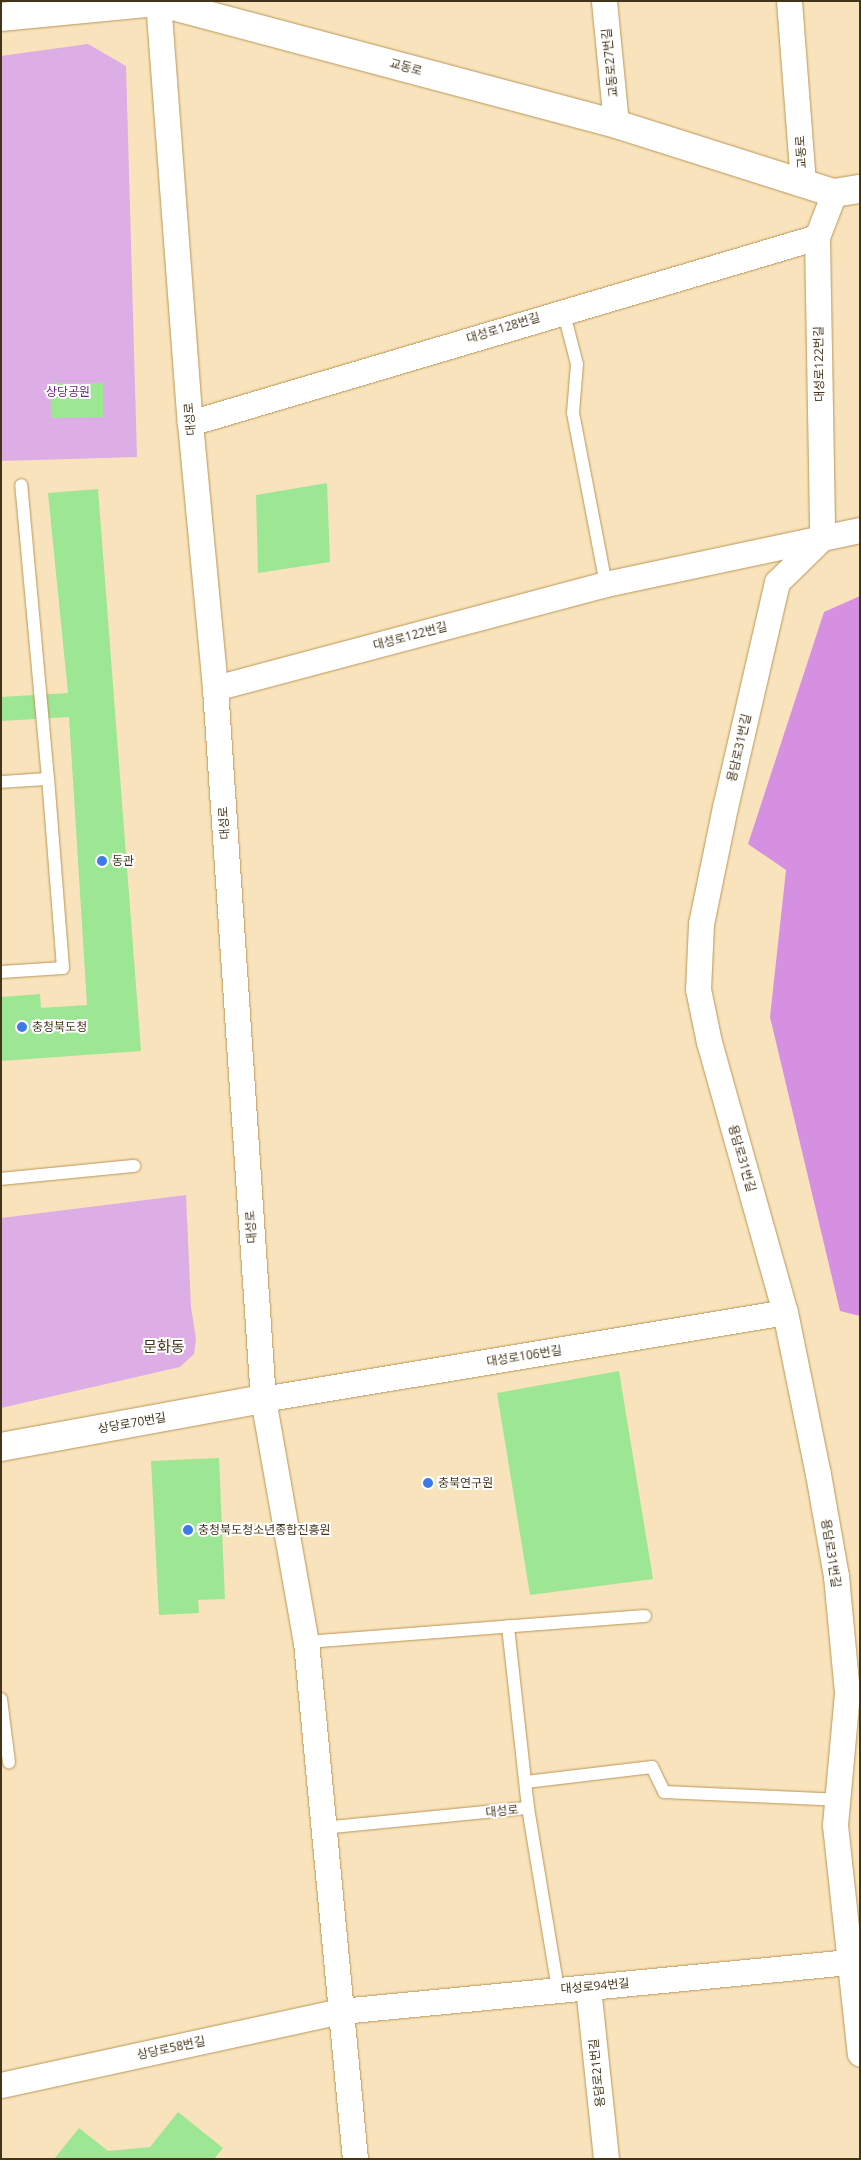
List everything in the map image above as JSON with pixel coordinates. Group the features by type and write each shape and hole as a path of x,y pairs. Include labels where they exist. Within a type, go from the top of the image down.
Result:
{"street":[{"name":"교동로27번길","path":"604,1 616,124"},
{"name":"교동로","path":"789,1 803,183"},
{"name":"교동로","path":"1,17 158,2 616,124 803,183 847,191"},
{"name":"대성로","path":"158,2 190,422 215,688 263,1399 306,1642 355,2159"},
{"name":"대성로122번길","path":"822,538 817,237 847,191"},
{"name":"대성로128번길","path":"190,422 563,310 817,237"},
{"name":"대성로122번길","path":"215,688 606,584 860,530"},
{"name":"용담로31번길","path":"822,538 778,582 725,808 701,934 698,989 709,1042 785,1312 818,1474 836,1576 847,1693 835,1825 860,2054"},
{"name":"대성로106번길","path":"263,1399 785,1312"},
{"name":"상당로70번길","path":"1,1447 263,1399"},
{"name":"대성로94번길","path":"341,2011 849,1962"},
{"name":"용담로21번길","path":"588,1986 606,2159"},
{"name":"상당로58번길","path":"1,2085 341,2011"}],"lane":[{"path":"563,310 577,364 573,413 606,584"},
{"path":"1,972 63,968 48,778 21,485"},
{"path":"1,782 48,778"},
{"path":"1,1179 134,1166"},
{"path":"306,1642 646,1616"},
{"name":"대성로","path":"323,1828 528,1808 508,1626"},
{"path":"1,1699 9,1762"},
{"path":"526,1782 652,1768 664,1792 837,1800"},
{"path":"528,1808 558,1989"}],"green space":[{"name":"상당공원","path":"88,44 126,66 137,457 1,461 1,56"},
{"path":"186,1195 191,1307 196,1339 194,1354 180,1367 1,1408 1,1218"}],"shaded area":[{"path":"860,596 860,1316 840,1311 770,1017 786,870 748,844 824,612"}],"building":[{"path":"50,383 103,383 103,417 51,418"},
{"path":"327,483 330,562 258,573 256,495"},
{"name":"동관","path":"98,489 141,1051 1,1061 1,997 40,994 41,1008 87,1005 69,717 1,721 1,697 68,693 48,493"},
{"path":"619,1371 653,1579 530,1595 497,1393"},
{"name":"충청북도청소년종합진흥원","path":"219,1458 225,1599 198,1600 199,1613 159,1615 151,1461"},
{"path":"178,2112 223,2148 214,2159 54,2159 79,2128 108,2151 150,2147"}],"place":[{"name":"동관","path":"102,861"},
{"name":"충청북도청","path":"22,1027"},
{"name":"충북연구원","path":"428,1483"},
{"name":"충청북도청소년종합진흥원","path":"188,1530"}],"district":[{"name":"문화동","path":"164,1347"}]}
